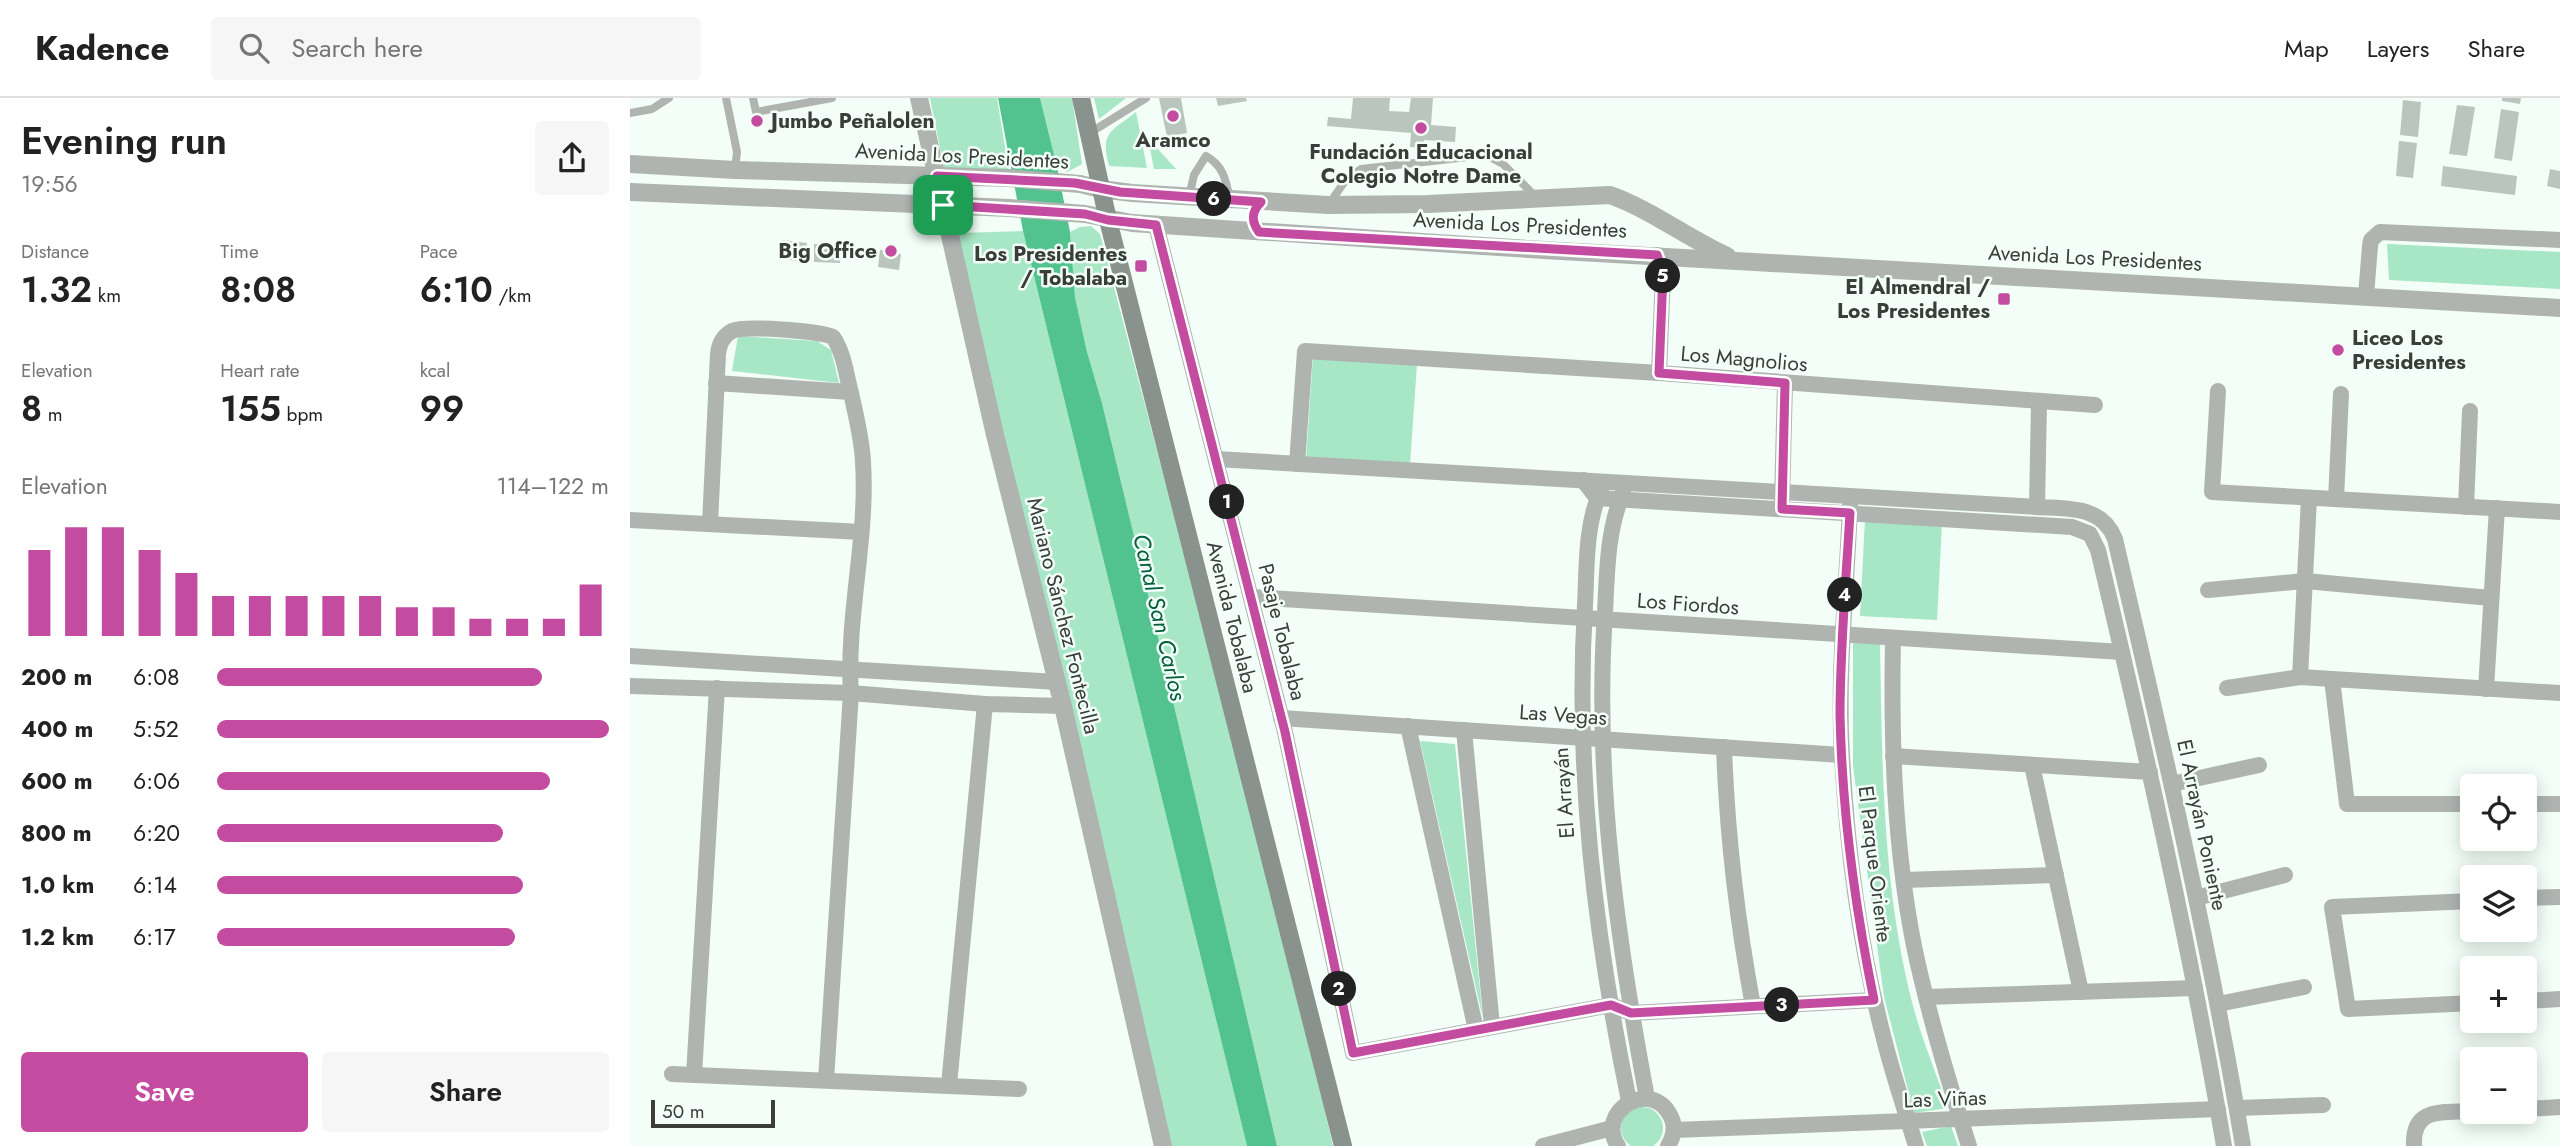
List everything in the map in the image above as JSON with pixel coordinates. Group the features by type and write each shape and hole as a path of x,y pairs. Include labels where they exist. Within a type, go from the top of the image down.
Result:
{"main road":[{"name":"Avenida Tobalaba","path":"1081,98 1108,220 1343,1146"}],"street":[{"name":"Mariano Sánchez Fontecilla","path":"919,98 999,449 1063,706 1163,1146"},
{"name":"Avenida Los Presidentes","path":"630,164 735,170 1009,178 1221,200 1328,205 1610,195 1638,205 1705,246 1737,261"},
{"path":"733,198 735,170"},
{"name":"Avenida Los Presidentes","path":"630,192 1009,208 1078,213 1108,220 1156,225 1259,232 2560,308"},
{"path":"1202,227 1208,225 1215,216 1221,200"},
{"path":"1259,232 1252,217 1261,202"},
{"path":"1659,373 1663,273 1657,255 1667,241 1665,222"},
{"name":"Pasaje Tobalaba","path":"1156,225 1281,718 1353,1053 1484,1028"},
{"path":"2366,296 2371,240 2380,232 2560,240"},
{"path":"710,524 718,348 725,336 744,328 821,332 832,337 838,345 862,450 862,532 849,669 851,693 826,1080"},
{"name":"Los Magnolios","path":"1297,464 1306,351 1659,373 2095,405"},
{"path":"716,383 850,392"},
{"path":"1782,509 1785,383"},
{"path":"2218,391 2212,492 2560,512"},
{"path":"2336,499 2341,394"},
{"path":"1216,459 2037,506 2039,402"},
{"path":"2466,507 2470,411"},
{"path":"1583,480 1597,498 1850,513"},
{"name":"El Arrayán","path":"1605,482 1597,498 1590,533 1584,618 1581,737 1593,885 1629,1101"},
{"name":"El Arrayán","path":"1628,483 1612,525 1604,619 1602,739 1613,895 1647,1098"},
{"name":"El Parque Oriente","path":"1850,496 1843,635 1842,754 1852,870 1874,1000 1916,1146"},
{"path":"2300,677 2309,498"},
{"name":"El Arrayán Poniente","path":"2037,506 2083,510 2102,518 2112,530 2115,539 2172,784 2218,1004 2243,1146"},
{"path":"2486,689 2497,509"},
{"name":"El Arrayán Poniente","path":"1850,513 2072,527 2090,534 2098,550 2150,772 2195,988 2224,1146"},
{"path":"630,520 862,532"},
{"path":"2208,590 2305,582 2491,598"},
{"name":"Los Fiordos","path":"1252,597 2122,652"},
{"path":"1893,638 1893,756 1904,880 1926,997 1969,1146"},
{"path":"630,656 1057,682"},
{"path":"2227,688 2300,677 2560,693"},
{"path":"2332,679 2347,804 2460,804"},
{"path":"630,686 851,693 985,704 1063,706"},
{"path":"694,1075 717,688"},
{"path":"949,1085 985,704"},
{"name":"Las Vegas","path":"1281,718 1842,754"},
{"path":"1408,726 1484,1028"},
{"path":"1464,730 1484,1028"},
{"path":"1724,747 1736,908 1753,1006"},
{"path":"1893,756 2150,772"},
{"path":"2032,765 2081,992"},
{"path":"2172,784 2259,765"},
{"path":"2537,804 2560,804"},
{"path":"1904,880 2056,874"},
{"path":"2196,898 2285,875"},
{"path":"2537,898 2560,897"},
{"path":"2460,902 2332,907 2348,1009 2460,1004"},
{"path":"1926,997 2195,988"},
{"path":"2218,1004 2304,988"},
{"path":"2537,1000 2560,999"},
{"path":"1484,1028 1611,1005 1631,1013 1874,1000"},
{"path":"672,1074 1019,1089"},
{"path":"1618,1146 1612,1128 1620,1108 1629,1101 1647,1098 1667,1109 1672,1119 1674,1130 1668,1146"},
{"path":"2236,1108 2323,1105"},
{"path":"2537,1108 2560,1107"},
{"name":"Las Viñas","path":"1674,1130 2217,1109"},
{"path":"2414,1146 2413,1131 2421,1118 2434,1113 2460,1112"},
{"path":"1543,1146 1612,1128"}],"lane":[{"path":"630,113 652,109 670,98"},
{"path":"726,98 737,152 735,170"},
{"path":"753,98 756,112 832,98"},
{"path":"1088,134 1146,98"},
{"path":"1328,205 1345,181 1361,169 1486,155 1503,164 1537,198"},
{"path":"1188,197 1194,175 1206,156 1217,162 1221,169 1221,200"}],"shaded area":[{"path":"930,98 997,98 1009,173 944,168"},
{"path":"998,98 1040,98 1070,232 1075,297 1087,352 1147,590 1277,1146 1247,1146 1023,231"},
{"path":"1040,98 1072,98 1082,164 1067,172 1057,167"},
{"path":"1094,98 1126,98 1099,119"},
{"path":"1136,112 1147,168 1109,166 1106,146 1110,133"},
{"path":"1148,138 1176,169 1154,169"},
{"path":"1091,226 1100,234 1160,462 1233,715 1333,1146 1277,1146 1147,590 1075,297 1070,232"},
{"path":"1023,231 1247,1146 1171,1146 1000,434 958,233"},
{"path":"2387,244 2560,252 2560,289 2389,280"},
{"path":"738,336 817,341 831,350 839,383 732,371"},
{"path":"1313,357 1417,364 1410,465 1306,459"},
{"path":"1865,520 1942,523 1937,620 1860,616"},
{"path":"1853,638 1880,640 1886,822 1895,913 1912,1002 1948,1108 1914,1113 1884,997 1853,766"},
{"path":"1420,741 1455,744 1483,1019"},
{"path":"1634,1109 1650,1109 1657,1113 1661,1120 1661,1136 1657,1143 1650,1147 1634,1147 1627,1143 1623,1136 1623,1120 1627,1113"},
{"path":"1951,1126 1958,1146 1927,1146 1922,1132"}],"building":[{"name":"Aramco","path":"1159,98 1181,98 1187,133 1167,137"},
{"path":"1216,98 1246,98 1247,101 1218,106"},
{"path":"1353,98 1390,98 1389,111 1409,112 1411,98 1433,98 1431,125 1456,127 1455,142 1424,140 1423,148 1410,147 1411,133 1327,126 1328,117 1351,119"},
{"path":"2502,98 2521,98 2520,104 2502,101"},
{"path":"2403,100 2421,102 2418,137 2400,135"},
{"path":"2457,105 2475,107 2467,156 2449,154"},
{"path":"2501,109 2519,112 2512,161 2494,158"},
{"path":"2399,141 2417,143 2413,178 2396,176"},
{"path":"2443,166 2517,176 2515,195 2441,186"},
{"path":"2550,169 2560,171 2560,189 2547,186"},
{"path":"782,240 807,243 805,262 780,259"},
{"path":"814,244 834,244 840,248 840,263 814,262"},
{"path":"888,248 897,249 896,253 901,254 899,270 878,267 880,250 887,251"}],"place":[{"name":"Aramco","path":"1173,116"},
{"name":"Jumbo Peñalolen","path":"757,121"},
{"name":"Fundación Educacional Colegio Notre Dame","path":"1421,128"},
{"name":"Big Office","path":"891,251"},
{"name":"Los Presidentes / Tobalaba","path":"1141,266"},
{"name":"El Almendral / Los Presidentes","path":"2004,299"},
{"name":"Liceo Los Presidentes","path":"2338,350"}],"route":[{"path":"937,176 1009,178 1080,184 1120,192 1261,202 1252,217 1259,232 1657,255 1663,273 1659,373 1785,383 1782,509 1850,513 1840,715 1852,870 1874,1000 1631,1013 1611,1005 1353,1053 1285,732 1156,225 1108,220 1085,214 943,205 937,176"}],"water label":[{"name":"Canal San Carlos","path":"1160,617"}]}
